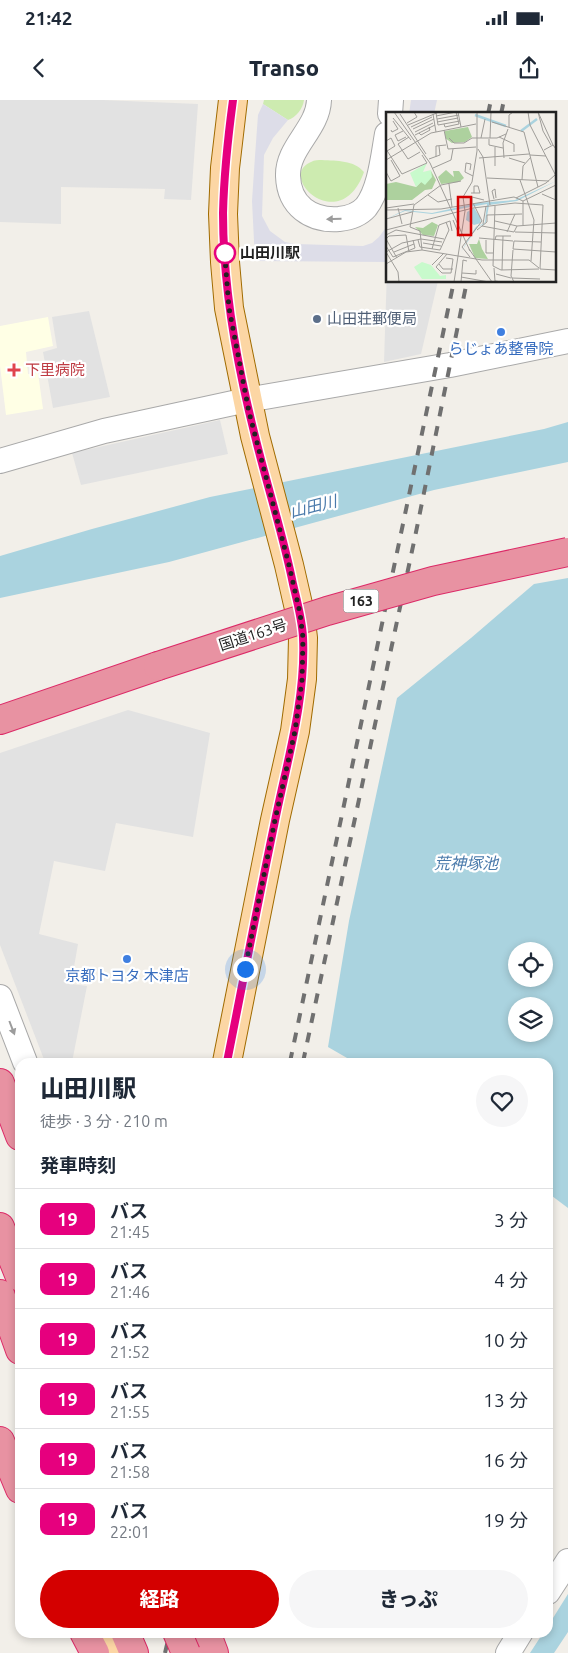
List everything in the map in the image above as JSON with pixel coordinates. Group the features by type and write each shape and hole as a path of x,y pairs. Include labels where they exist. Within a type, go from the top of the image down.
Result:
{"highway":[{"name":"国道163号","path":"0,720 327,611 433,581 568,552"},
{"path":"0,1083 15,1123"},
{"path":"0,1227 15,1264"},
{"path":"0,1294 15,1336"},
{"path":"0,1441 15,1477"},
{"path":"87,1638 95,1653"},
{"path":"128,1638 134,1653"},
{"path":"180,1638 186,1653"},
{"path":"208,1638 214,1653"}],"main road":[{"path":"228,1058 275,820 295,731 302,680 303,638 300,613 289,565 254,436 229,308 223,214 225,168 233,100"},
{"path":"109,1653 112,1638"}],"street":[{"path":"320,100 312,124 300,140 291,157 287,175 290,191 298,205 310,216 329,220 350,218 365,208 373,195 386,138"},
{"path":"0,461 104,431 247,400 444,366 568,341"},
{"path":"0,997 23,1058"},
{"path":"553,1584 568,1561"},
{"path":"508,1653 517,1638"}],"shaded area":[{"path":"0,100 103,100 198,104 191,200 164,199 165,189 61,187 61,224 0,222"},
{"path":"411,100 437,100 434,112 409,112"},
{"path":"263,104 288,120 273,138 264,155 262,216 270,231 285,242 295,244 363,246 372,243 386,227 386,262 255,261 252,201 258,115"},
{"path":"387,282 438,282 421,354 384,362"},
{"name":"下里病院","path":"89,311 110,397 53,408 43,352 57,348 52,317"},
{"name":"下里病院","path":"48,317 53,346 26,352 28,374 38,373 43,409 6,415 0,366 0,326"},
{"path":"220,420 228,454 81,485 72,453"},
{"path":"128,710 210,733 193,837 116,823 105,871 54,861 39,934 78,944 71,984 87,986 73,1058 43,1058 0,945 0,753"}],"green space":[{"path":"264,100 304,100 299,112 288,120 263,104"},
{"path":"322,160 350,163 364,172 353,191 341,200 327,202 315,197 306,189 301,179 302,169 312,161"}],"water":[{"name":"山田川","path":"568,422 568,462 434,490 169,562 0,598 0,556 210,497 544,429"},
{"name":"荒神塚池","path":"568,578 568,1208 553,1197 553,1058 347,1058 328,1047 349,921 397,698 534,584"},
{"path":"568,1594 568,1632 554,1653 530,1653 540,1638 553,1638 553,1618"}],"railway":[{"path":"488,112 491,100"},
{"path":"501,112 504,100"},
{"path":"291,1058 454,282"},
{"path":"304,1058 415,537 467,282"},
{"path":"165,1653 169,1638"},
{"path":"178,1653 182,1638"}],"bus line":[{"name":"19","path":"228,1058 275,820 295,731 302,680 303,638 300,613 289,565 254,436 229,308 223,214 225,168 233,100"}],"place":[{"name":"山田川駅","path":"225,253"},
{"name":"山田荘郵便局","path":"317,319"},
{"name":"らじょあ整骨院","path":"501,332"},
{"name":"下里病院","path":"14,370"},
{"name":"京都トヨタ 木津店","path":"127,959"}],"route":[{"path":"225,253 224,246 229,308 249,412 289,565 300,613 303,638 302,680 295,731 245,969"}]}
